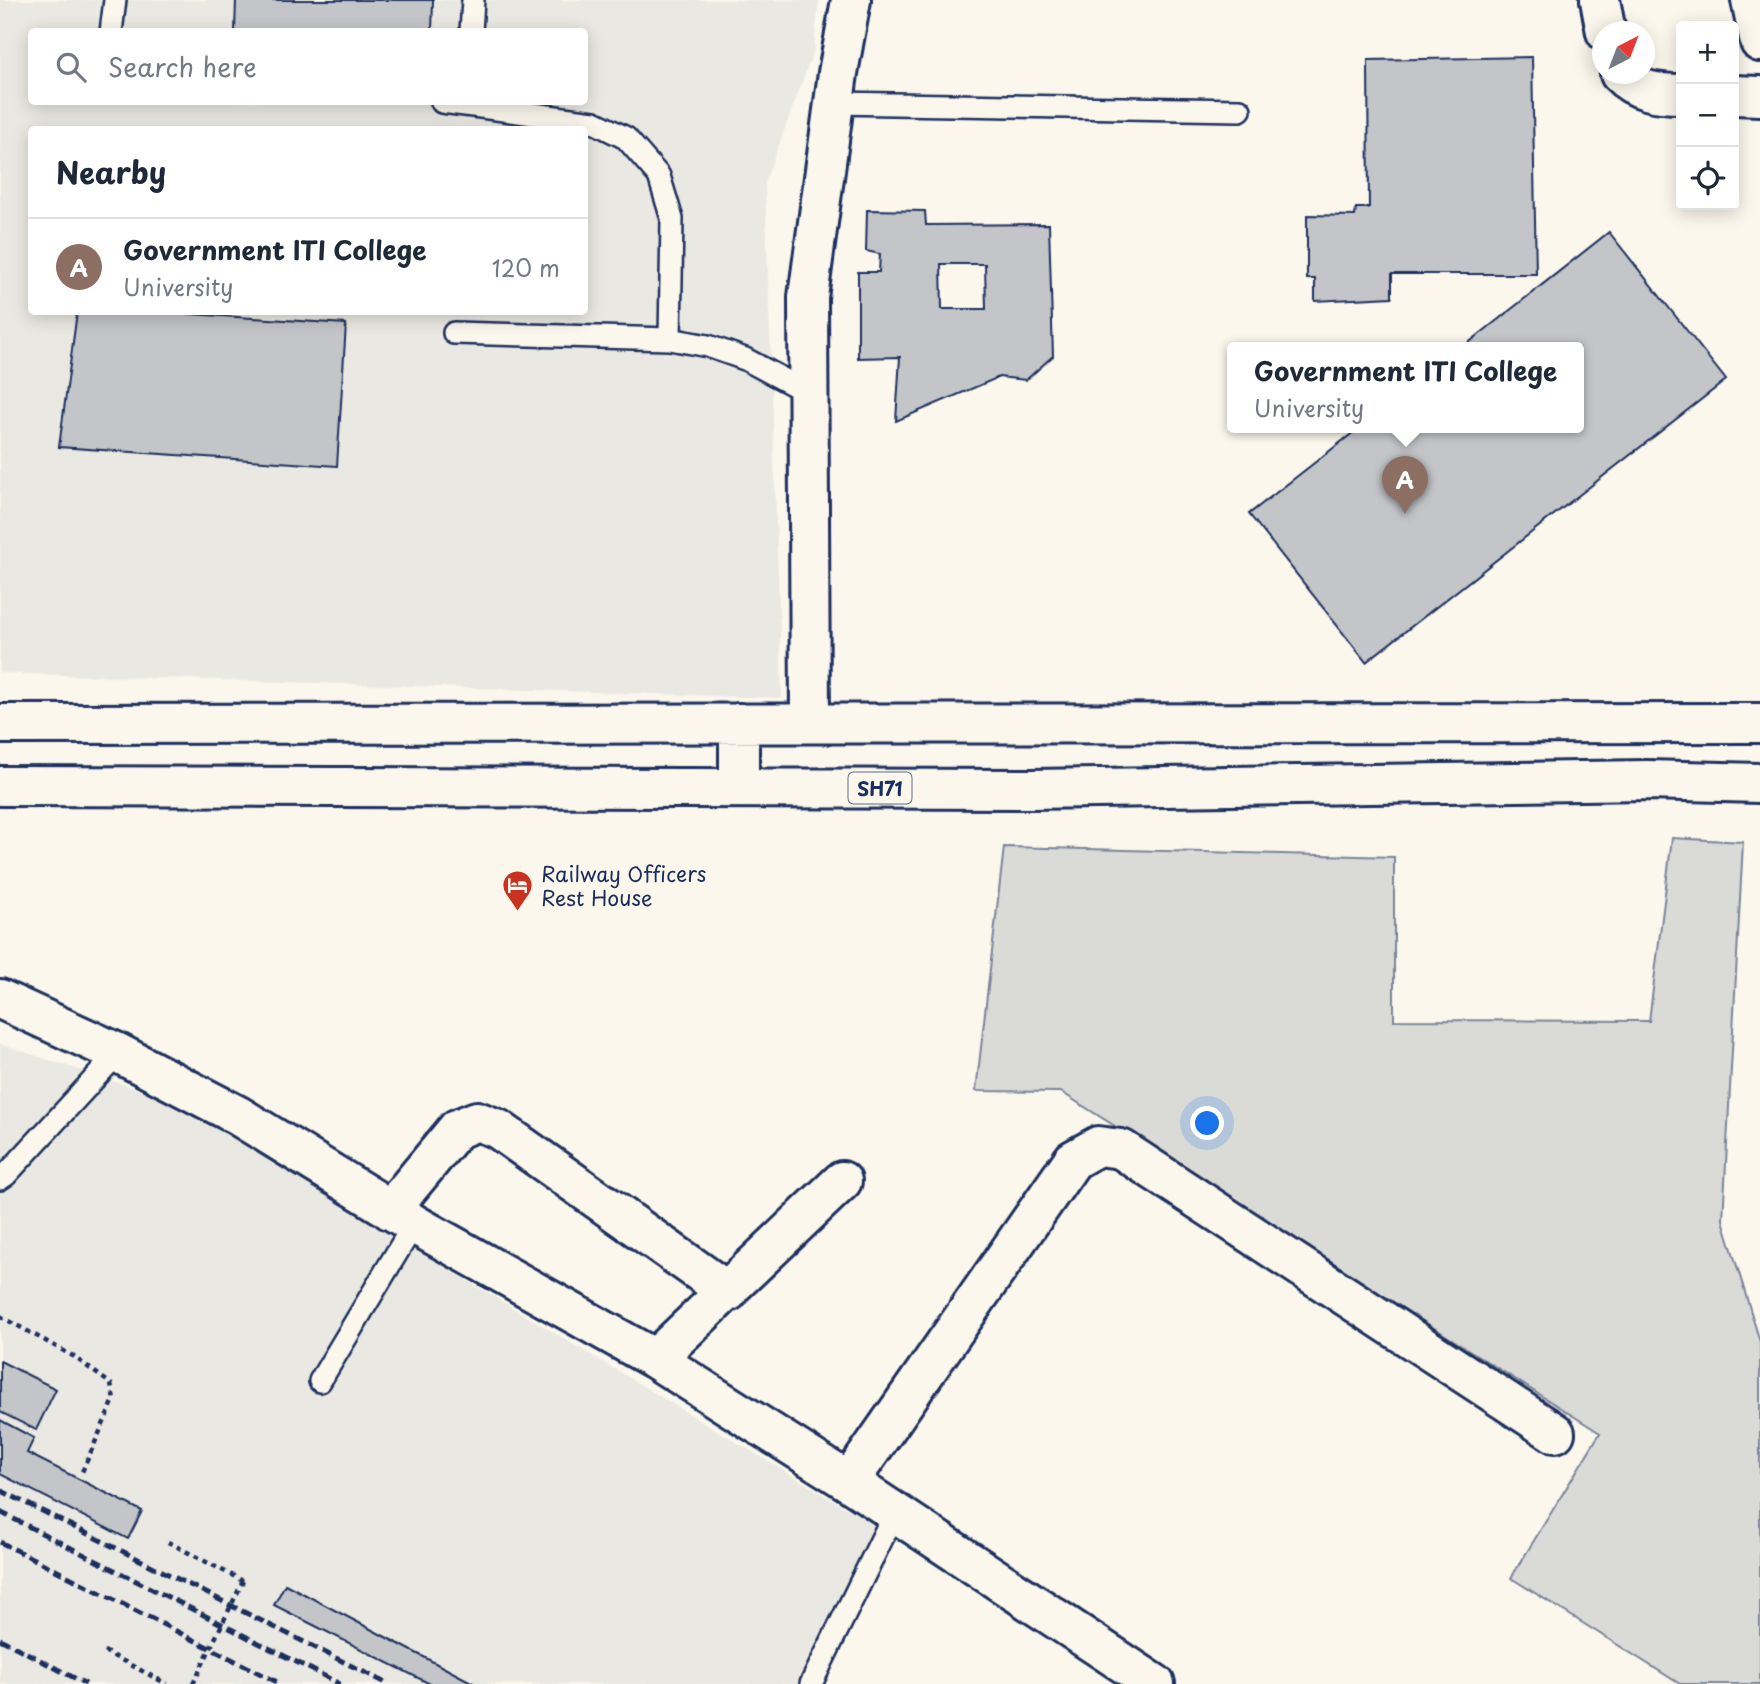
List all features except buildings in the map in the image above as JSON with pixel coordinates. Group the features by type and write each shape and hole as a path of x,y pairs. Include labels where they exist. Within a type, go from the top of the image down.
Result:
{"street":[{"path":"810,723 808,297 851,0"},
{"path":"1600,0 1604,21"},
{"path":"1751,0 1760,42"},
{"path":"1632,84 1657,94 1676,94"},
{"path":"1739,95 1760,96"},
{"path":"0,723 1760,723"},
{"path":"739,788 740,723"},
{"name":"SH71","path":"0,786 1030,789 1647,780 1760,783"},
{"path":"0,999 118,1053 237,1115 402,1217 655,1359 849,1482 1155,1684"},
{"path":"402,1217 457,1129 477,1121 498,1129 728,1292"},
{"path":"849,1482 1073,1160 1098,1146 1121,1149 1555,1433"},
{"path":"655,1359 842,1181"}],"lane":[{"path":"112,28 115,0"},
{"path":"471,28 473,0"},
{"path":"834,103 1240,110"},
{"path":"485,105 594,122 626,138 659,176 672,219 670,339"},
{"path":"454,333 670,339 708,346 745,359 809,393"},
{"path":"0,1179 118,1053"},
{"path":"320,1381 402,1217"},
{"path":"811,1684 895,1512"}],"path":[{"path":"0,1315 73,1356 111,1384 114,1400 80,1474"},
{"path":"168,1542 243,1581 193,1684"},
{"path":"104,1651 167,1684"}],"shaded area":[{"path":"0,0 819,0 814,50 765,182 782,698 0,673"},
{"path":"1672,838 1743,842 1723,1220 1760,1342 1760,1684 1680,1684 1511,1578 1600,1433 1061,1092 976,1091 1004,847 1394,857 1394,1020 1649,1021"},
{"path":"0,1044 174,1101 891,1535 818,1684 0,1684"}],"railway":[{"path":"0,1490 388,1684"},
{"path":"0,1512 340,1684"},
{"path":"0,1542 281,1684"},
{"path":"0,1639 86,1684"}],"place":[{"name":"Government ITI College","path":"1405,514"},
{"name":"Railway Officers Rest House","path":"518,912"}]}
